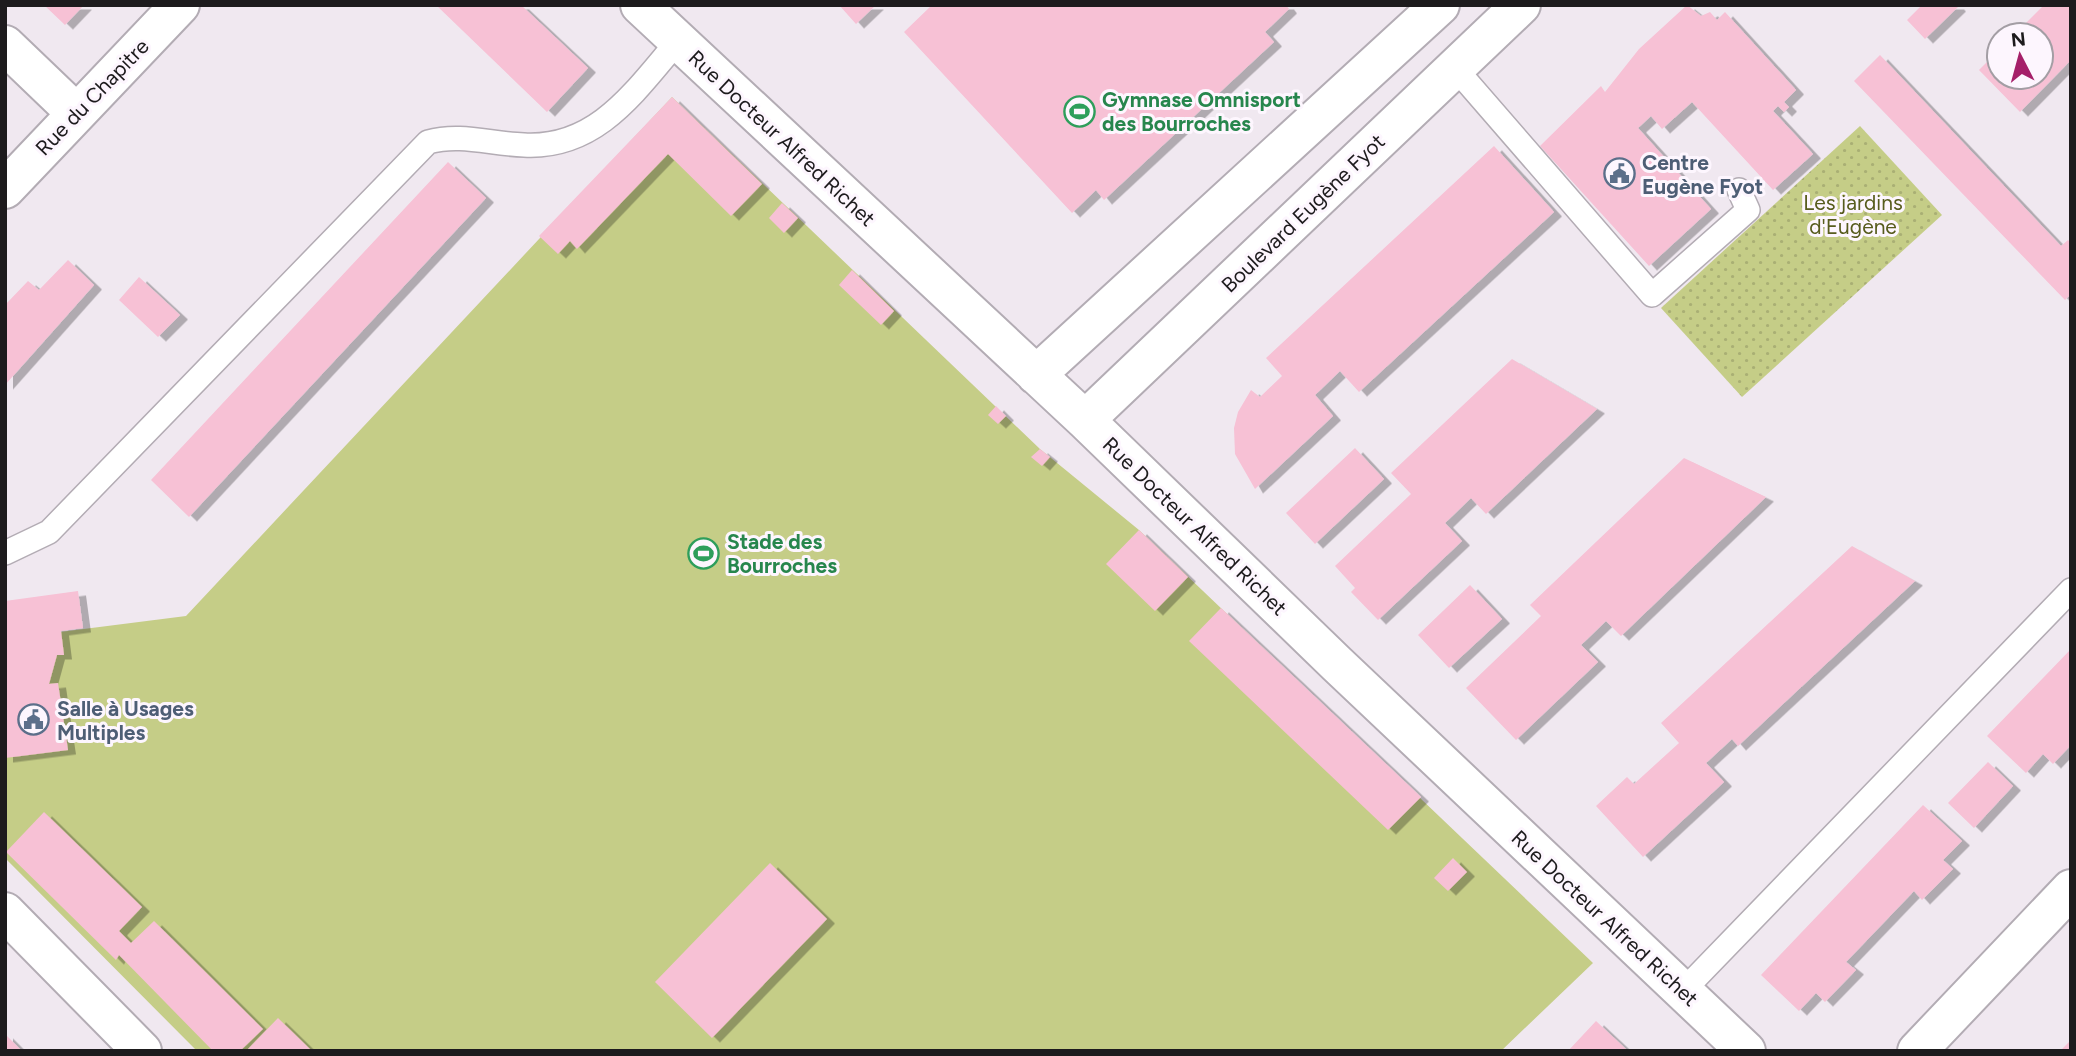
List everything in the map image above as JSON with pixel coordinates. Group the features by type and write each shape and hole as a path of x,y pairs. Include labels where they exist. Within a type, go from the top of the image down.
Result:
{"street":[{"name":"Rue du Chapitre","path":"5,189 180,5"},
{"name":"Rue Docteur Alfred Richet","path":"640,5 1085,420 1746,1051"},
{"path":"1036,375 1440,5"},
{"name":"Boulevard Eugène Fyot","path":"1085,420 1521,5"},
{"path":"5,44 76,113"},
{"path":"1917,1051 2071,889"},
{"path":"5,912 142,1051"}],"lane":[{"path":"5,553 49,532 428,142 451,136 525,145 568,142 614,115 678,41"},
{"path":"1455,68 1652,295 1748,210 1738,190"},
{"path":"1683,991 2071,590"}],"green space":[{"name":"Stade des Bourroches","path":"672,97 1040,449 1139,530 1593,963 1501,1051 197,1051 5,858 5,639 186,616"},
{"name":"Les jardins d'Eugène","path":"1860,126 1942,215 1742,397 1661,308"}],"building":[{"path":"44,5 84,5 65,25"},
{"path":"436,5 521,5 588,68 547,112"},
{"path":"839,5 876,5 856,24"},
{"name":"Gymnase Omnisport des Bourroches","path":"932,5 1286,5 1289,9 1265,32 1274,42 1104,200 1096,190 1072,213 904,32"},
{"path":"1687,5 1701,16 1710,12 1717,20 1725,12 1796,90 1784,102 1789,107 1784,112 1778,106 1773,111 1813,154 1773,190 1692,102 1662,129 1651,116 1638,128 1711,209 1649,266 1540,146 1601,86 1605,92 1639,49"},
{"path":"1922,5 1958,7 1925,39 1907,20"},
{"path":"2044,5 2071,5 2071,60 2055,76 2055,21 2028,21"},
{"path":"1880,55 2061,246 2068,240 2071,243 2071,294 2065,300 1854,81"},
{"path":"1985,64 1985,76 1979,70"},
{"path":"2000,91 2041,91 2020,112"},
{"path":"672,97 762,184 731,216 668,154 577,249 570,241 558,254 539,236"},
{"path":"1494,146 1554,212 1359,392 1340,371 1315,395 1333,416 1255,489 1235,454 1234,428 1238,412 1251,390 1260,397 1282,376 1266,358"},
{"path":"448,162 486,198 189,517 151,480"},
{"path":"782,203 798,218 784,233 769,218"},
{"path":"68,260 94,285 5,385 5,305 28,281 39,290"},
{"path":"852,270 894,311 881,325 839,285"},
{"path":"139,277 180,315 158,337 119,300"},
{"path":"1512,359 1597,409 1486,514 1471,498 1445,523 1462,541 1378,620 1351,592 1355,588 1335,566 1411,494 1391,473"},
{"path":"996,406 1006,416 998,424 988,415"},
{"path":"1355,448 1384,479 1315,544 1286,513"},
{"path":"1040,449 1050,457 1042,466 1031,457"},
{"path":"1684,458 1766,497 1621,636 1606,621 1581,645 1598,662 1516,740 1466,688 1541,616 1530,605"},
{"path":"1139,530 1188,577 1155,611 1106,564"},
{"path":"1852,546 1915,581 1738,746 1732,739 1706,763 1724,782 1643,857 1596,806 1627,777 1634,784 1679,743 1661,723"},
{"path":"1470,585 1502,619 1449,668 1418,635"},
{"path":"78,591 83,628 61,631 64,655 57,655 49,684 58,683 68,750 5,758 5,601"},
{"path":"1221,608 1421,797 1388,830 1189,641"},
{"path":"2071,649 2071,745 2053,764 2043,754 2026,773 1987,736"},
{"path":"1988,762 2013,786 1974,828 1948,803"},
{"path":"1923,805 1962,841 1943,860 1953,869 1922,900 1914,891 1846,962 1856,970 1825,1002 1816,993 1799,1011 1761,975"},
{"path":"44,812 142,907 119,931 131,943 154,921 263,1029 240,1051 213,1051 119,955 116,960 6,852"},
{"path":"1453,858 1467,872 1448,891 1434,878"},
{"path":"770,863 827,919 712,1038 655,982"},
{"path":"278,1018 312,1051 246,1051"},
{"path":"1596,1021 1628,1051 1568,1051"},
{"path":"5,1034 22,1051 5,1051"},
{"path":"2071,1040 2071,1051 2060,1051"}],"place":[{"name":"Gymnase Omnisport des Bourroches","path":"1079,111"},
{"name":"Centre Eugène Fyot","path":"1619,174"},
{"name":"Stade des Bourroches","path":"704,553"},
{"name":"Salle à Usages Multiples","path":"34,720"}]}
